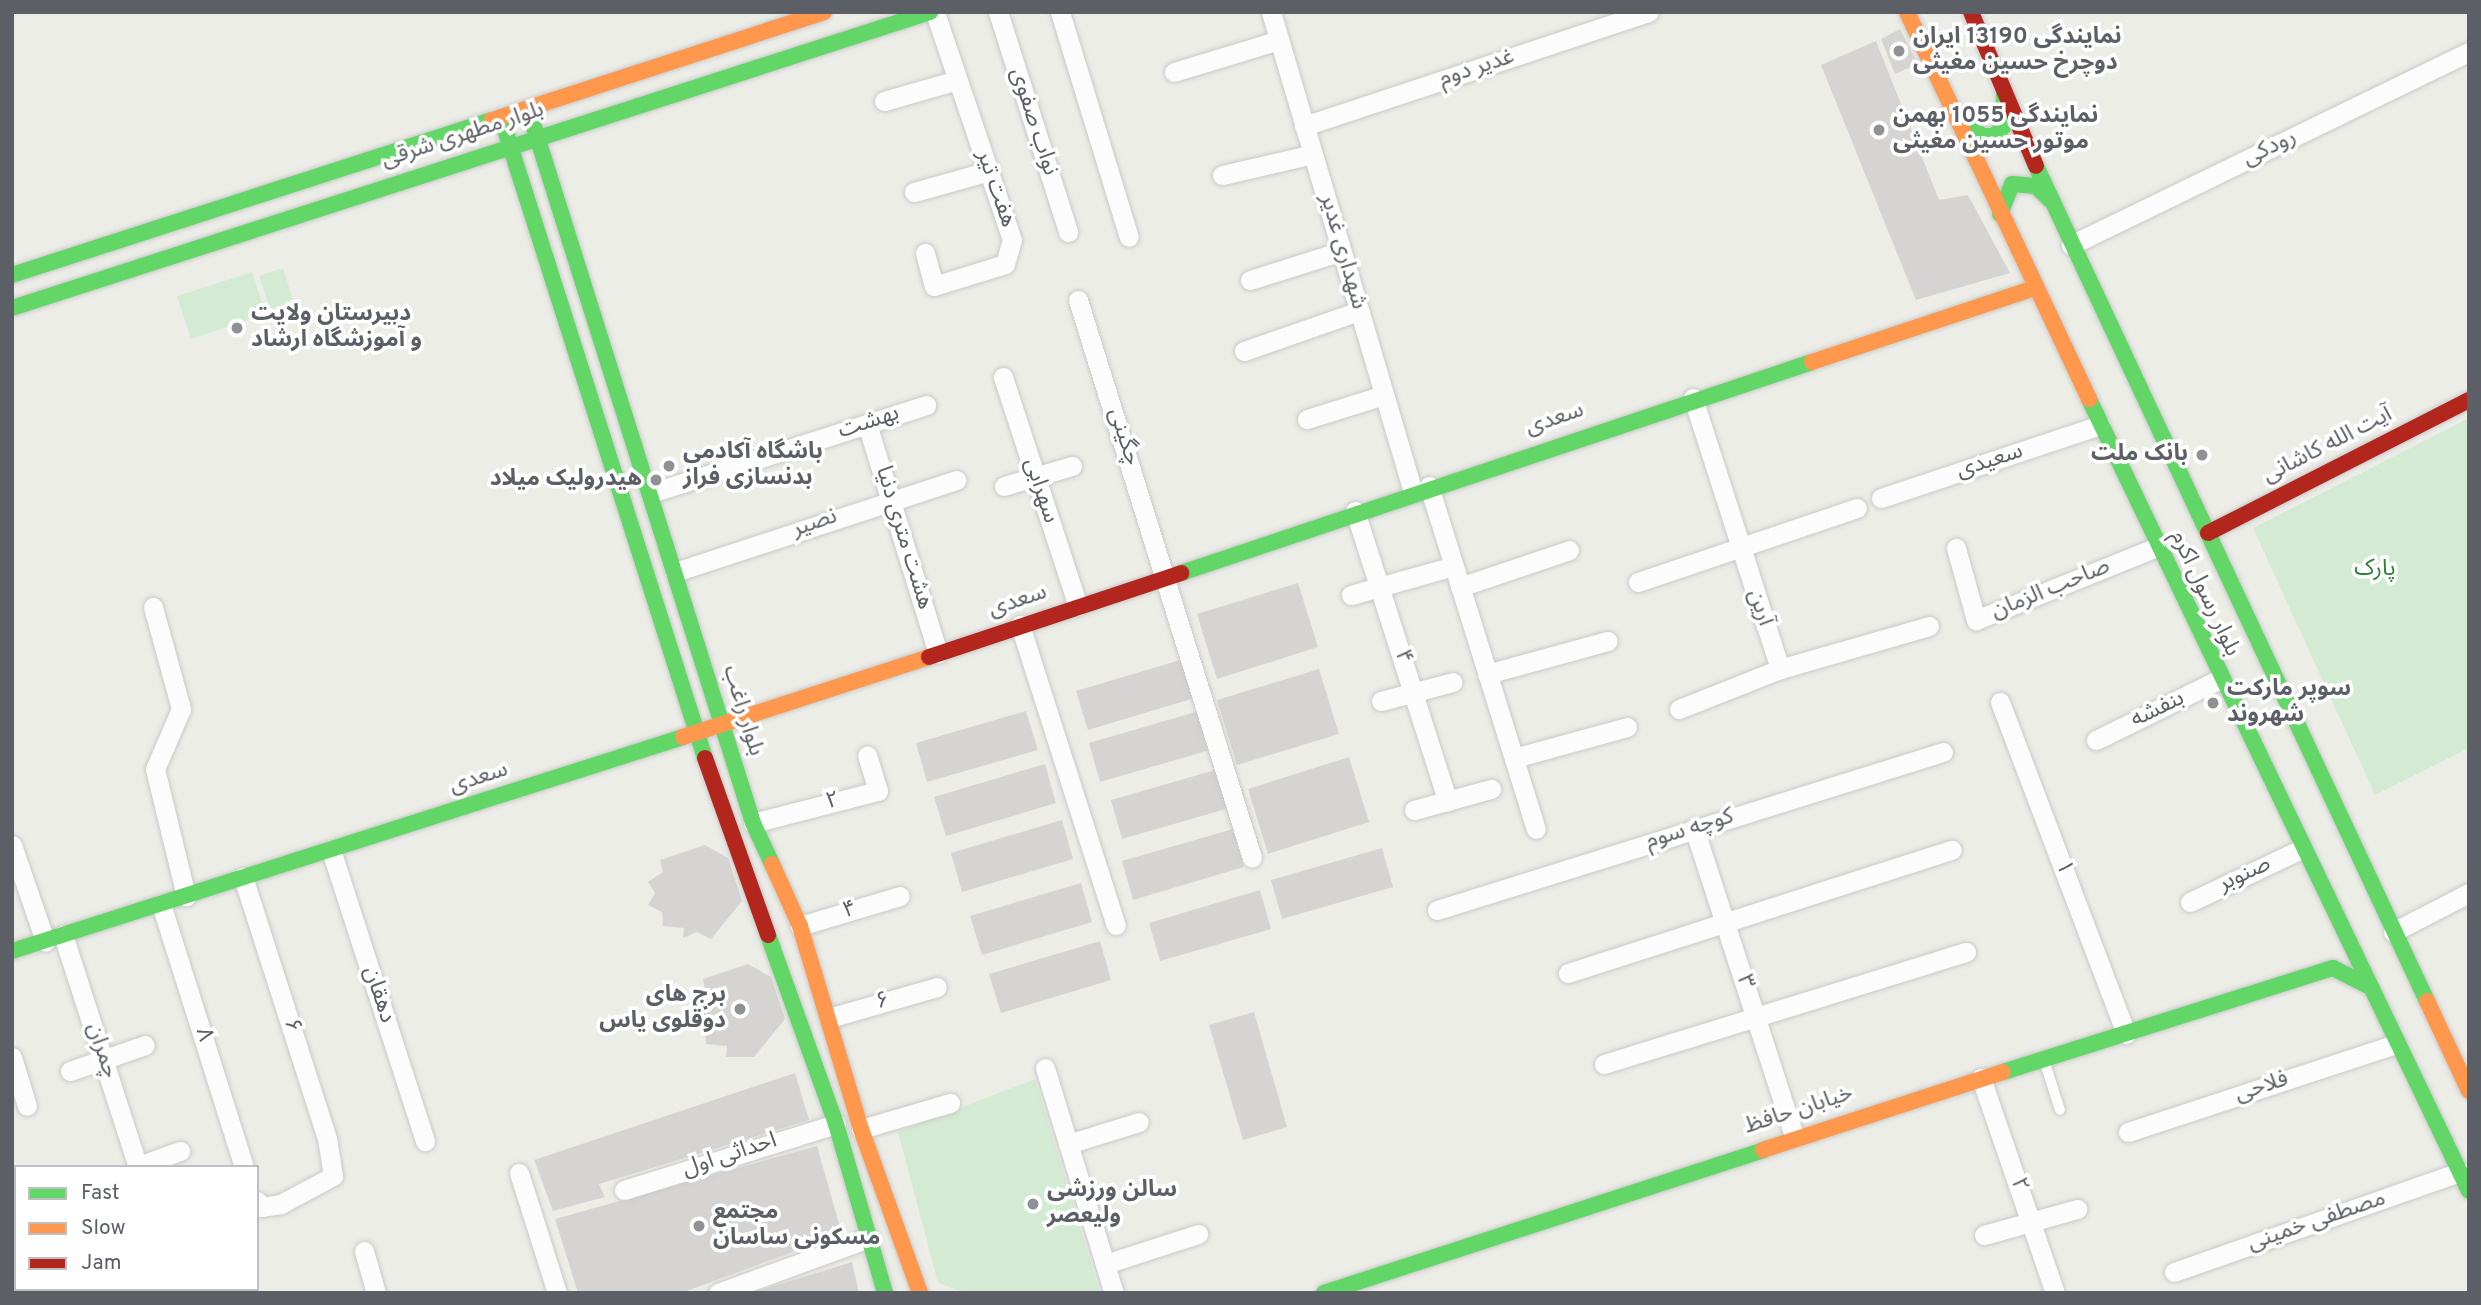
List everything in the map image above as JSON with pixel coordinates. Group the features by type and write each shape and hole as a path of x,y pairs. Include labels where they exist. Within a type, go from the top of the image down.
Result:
{"street":[{"name":"بلوار مطهری شرقی","path":"12,275 824,12"},
{"name":"بلوار مطهری شرقی","path":"12,308 536,136 932,12"},
{"name":"هفت تیر","path":"925,253 934,286 1011,256 1012,240 932,12"},
{"name":"نواب صفوی","path":"998,12 1068,232"},
{"path":"1060,12 1129,237"},
{"name":"شهداری غدیر","path":"1271,12 1384,395 1460,587 1536,829"},
{"name":"غدیر دوم","path":"1304,126 1649,12"},
{"name":"بلوار رسول اکرم","path":"1906,12 2301,849 2469,1191"},
{"name":"بلوار رسول اکرم","path":"1971,12 2050,200 2469,1091"},
{"path":"1174,72 1279,40"},
{"name":"رودکی","path":"2071,245 2469,52"},
{"path":"884,101 957,80"},
{"path":"1948,101 1968,127 1994,136 2004,126 2004,88"},
{"name":"بلوار راغب","path":"527,108 753,822 800,926 861,1129 920,1293"},
{"path":"501,117 697,733 836,1124 885,1293"},
{"path":"1222,175 1313,154"},
{"path":"914,191 989,171"},
{"path":"2000,214 2004,191 2012,184 2036,186 2050,200"},
{"path":"1250,281 1342,251"},
{"name":"سعدی","path":"12,951 722,725 1693,398 2035,288"},
{"name":"چگینی","path":"1078,300 1168,575 1252,858"},
{"path":"1244,351 1359,311"},
{"name":"سهرابی","path":"1003,377 1078,606"},
{"path":"1307,419 1384,395"},
{"name":"آرین","path":"1693,398 1780,669"},
{"name":"آیت الله کاشانی","path":"2208,533 2469,400"},
{"name":"بهشت","path":"651,493 926,405"},
{"name":"هشت متری دنیا","path":"867,424 939,653"},
{"name":"سعیدی","path":"1881,498 2100,425"},
{"path":"1004,486 1072,466"},
{"name":"نصیر","path":"676,572 891,499 956,480"},
{"path":"1638,582 1857,509"},
{"name":"۴","path":"1355,511 1448,802"},
{"name":"صاحب الزمان","path":"1956,548 1976,620 2157,547"},
{"path":"1460,587 1569,550"},
{"path":"1351,595 1443,569"},
{"path":"153,607 181,709 155,769 186,896"},
{"path":"1020,625 1116,925"},
{"path":"1679,709 1780,669 1929,626"},
{"path":"1487,674 1608,641"},
{"name":"بنفشه","path":"2096,740 2220,679"},
{"path":"1381,701 1454,682"},
{"name":"۱","path":"2000,702 2126,1034"},
{"path":"1514,758 1627,727"},
{"name":"کوچه سوم","path":"1437,910 1943,752"},
{"name":"۲","path":"753,822 878,791 867,756"},
{"path":"1413,810 1491,789"},
{"name":"۳","path":"1694,828 1794,1136"},
{"name":"چمران","path":"12,845 54,938 103,1060 137,1165"},
{"name":"صنوبر","path":"2190,902 2301,849"},
{"name":"دهقان","path":"331,850 425,1141"},
{"path":"1568,973 1952,850"},
{"name":"۶","path":"243,877 327,1138 333,1176 281,1204 262,1207 259,1203"},
{"path":"2393,932 2469,893"},
{"name":"۴","path":"800,926 900,896"},
{"name":"۸","path":"161,904 243,1165"},
{"path":"2290,979 2331,952 2338,940 2334,918"},
{"path":"1604,1064 1756,1020 1966,952"},
{"path":"2290,979 2333,968 2367,985"},
{"name":"خیابان حافظ","path":"1324,1293 1794,1136 2126,1034 2290,979"},
{"name":"۶","path":"829,1018 937,987"},
{"name":"فلاحی","path":"2128,1132 2396,1044"},
{"path":"69,1071 145,1045"},
{"path":"12,1057 16,1085 27,1106"},
{"path":"1045,1068 1114,1293"},
{"name":"۲","path":"1981,1078 2055,1293"},
{"path":"861,1129 950,1103"},
{"path":"1068,1144 1139,1122"},
{"name":"احداثی اول","path":"624,1190 836,1124"},
{"path":"144,1165 180,1152"},
{"name":"مصطفی خمینی","path":"2174,1272 2460,1172"},
{"path":"519,1173 558,1293"},
{"path":"1984,1234 2077,1209"},
{"path":"1105,1264 1198,1234"},
{"path":"718,1293 869,1238"},
{"path":"364,1251 376,1293"}],"lane":[{"path":"2044,1059 2060,1110"}],"green space":[{"path":"283,268 298,317 275,324 259,276"},
{"path":"252,272 266,314 191,339 177,296"},
{"name":"پارک","path":"2469,418 2469,748 2375,795 2253,528"},
{"path":"1035,1079 1100,1293 966,1293 938,1283 898,1132"}],"building":[{"name":"نمایندگی 13190 ایران دوچرخ حسین مغیثی","path":"1900,29 1918,64 1895,74 1881,39"},
{"name":"نمایندگی 1055 بهمن موتور حسین مغیثی","path":"1876,41 1939,200 1968,195 2010,273 1916,300 1821,65"},
{"path":"1298,583 1318,647 1217,679 1197,614"},
{"path":"1187,658 1198,697 1088,730 1076,691"},
{"path":"1319,669 1339,734 1237,765 1217,700"},
{"path":"1026,711 1038,750 927,782 916,743"},
{"path":"1199,711 1210,750 1100,782 1089,743"},
{"path":"1349,757 1369,822 1268,854 1248,789"},
{"path":"1045,764 1056,803 946,836 934,797"},
{"path":"1222,768 1233,807 1122,839 1111,800"},
{"path":"1062,820 1073,859 962,892 951,853"},
{"path":"1233,829 1244,867 1133,900 1122,861"},
{"name":"برج های دوقلوی یاس","path":"705,845 728,858 742,901 711,939 697,932 683,938 684,928 663,926 662,912 648,905 655,893 648,882 663,872 660,860"},
{"path":"1382,848 1393,887 1282,919 1271,880"},
{"path":"1081,883 1092,922 982,955 970,916"},
{"path":"1260,890 1271,929 1160,961 1149,923"},
{"path":"1100,941 1111,980 1001,1013 989,974"},
{"name":"برج های دوقلوی یاس","path":"748,964 771,977 785,1019 754,1057 726,1057 727,1046 706,1044 705,1030 691,1024 698,1011 691,1000 705,990 703,979"},
{"path":"1254,1012 1287,1127 1243,1140 1209,1025"},
{"name":"مجتمع مسکونی ساسان","path":"795,1073 809,1120 599,1184 605,1197 553,1211 534,1160"},
{"name":"مجتمع مسکونی ساسان","path":"817,1146 842,1234 681,1293 578,1293 555,1219"},
{"name":"مجتمع مسکونی ساسان","path":"852,1262 859,1293 755,1293 755,1292"}],"traffic: fast":[{"path":"12,308 930,12"},
{"path":"1956,112 1982,136 1994,136 2004,126 2004,94"},
{"path":"528,108 753,823 772,864"},
{"path":"501,117 705,758"},
{"path":"12,275 492,120"},
{"path":"2036,166 2427,1001"},
{"path":"2000,214 2012,184 2036,186 2050,200"},
{"path":"1181,573 1812,362"},
{"path":"2089,399 2469,1191"},
{"path":"12,951 683,737"},
{"path":"768,935 836,1124 885,1293"},
{"path":"2003,1072 2333,968 2367,985"},
{"path":"1324,1293 1763,1150"}],"traffic: slow":[{"path":"492,120 824,12"},
{"path":"1907,12 2089,399"},
{"path":"1812,362 2035,288"},
{"path":"683,737 929,657"},
{"path":"772,864 800,926 861,1129 920,1293"},
{"path":"2427,1001 2469,1091"},
{"path":"1763,1150 2003,1072"}],"traffic: jam":[{"path":"1971,12 2036,166"},
{"path":"2208,533 2469,400"},
{"path":"929,657 1181,573"},
{"path":"705,758 768,935"}],"place":[{"name":"نمایندگی 13190 ایران دوچرخ حسین مغیثی","path":"1899,51"},
{"name":"نمایندگی 1055 بهمن موتور حسین مغیثی","path":"1879,130"},
{"name":"دبیرستان ولایت و آموزشگاه ارشاد","path":"237,328"},
{"name":"بانک ملت","path":"2202,455"},
{"name":"باشگاه آکادمی بدنسازی فراز","path":"669,466"},
{"name":"هیدرولیک میلاد","path":"656,480"},
{"name":"سوپر مارکت شهروند","path":"2213,703"},
{"name":"برج های دوقلوی یاس","path":"740,1009"},
{"name":"سالن ورزشی ولیعصر","path":"1033,1204"},
{"name":"مجتمع مسکونی ساسان","path":"699,1226"}]}
